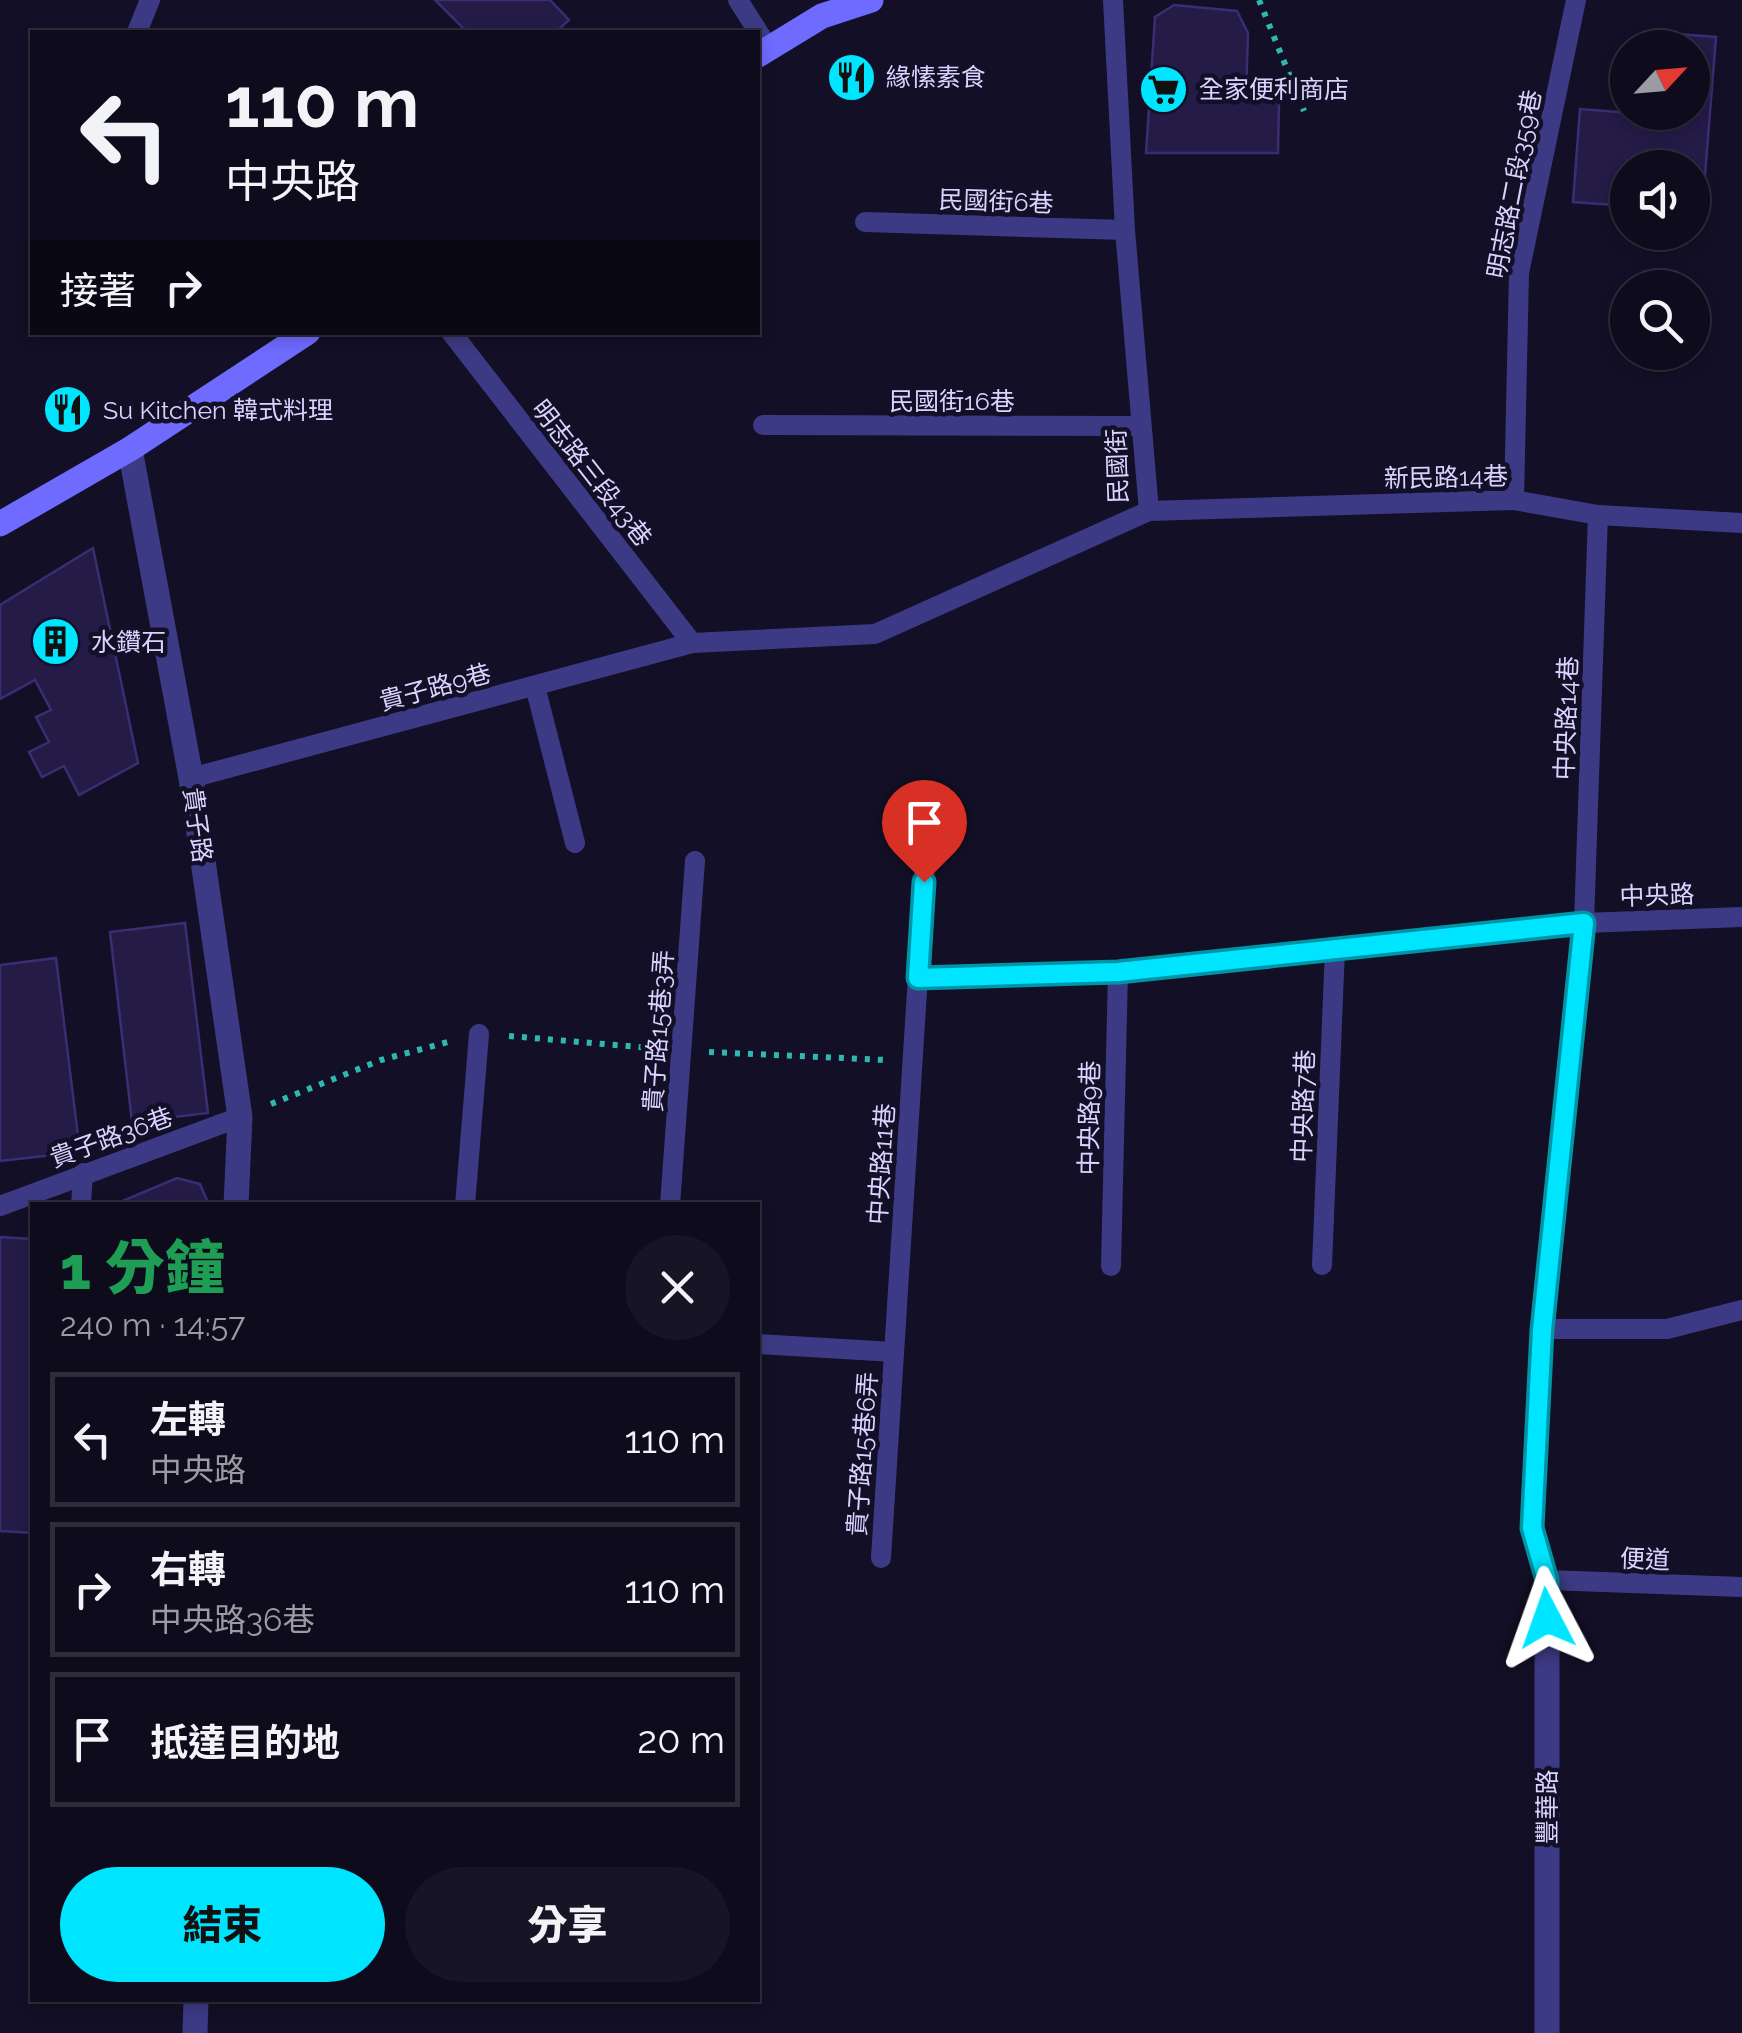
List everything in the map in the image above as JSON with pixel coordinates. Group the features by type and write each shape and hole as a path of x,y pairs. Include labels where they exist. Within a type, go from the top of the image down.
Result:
{"main road":[{"path":"763,52 822,16 871,0"},
{"path":"0,524 130,449 303,335"}],"street":[{"name":"貴子路","path":"130,449 191,778 240,1117 236,1202"},
{"name":"豐華路","path":"1547,1580 1548,2033"},
{"path":"195,2033 196,2002"}],"lane":[{"path":"138,30 150,0"},
{"path":"738,0 752,30"},
{"name":"民國街","path":"692,644 875,634 1149,512 1125,230 1114,0"},
{"name":"明志路二段359巷","path":"1514,500 1519,273 1576,0"},
{"name":"民國街6巷","path":"865,222 1125,230"},
{"name":"明志路三段43巷","path":"453,335 692,644"},
{"name":"民國街16巷","path":"763,425 1142,426"},
{"name":"新民路14巷","path":"1149,512 1514,500 1598,515 1742,522"},
{"name":"中央路14巷","path":"1547,1580 1532,1528 1542,1330 1584,923 1598,515"},
{"name":"貴子路9巷","path":"191,778 692,644"},
{"path":"536,686 575,843"},
{"name":"中央路11巷","path":"894,1352 928,818"},
{"name":"貴子路15巷3弄","path":"670,1202 695,861"},
{"name":"中央路","path":"918,978 1118,972 1584,923 1742,916"},
{"name":"中央路7巷","path":"1322,1264 1334,949"},
{"name":"中央路9巷","path":"1111,1266 1118,972"},
{"path":"466,1202 479,1034"},
{"name":"貴子路36巷","path":"0,1206 240,1117"},
{"path":"81,1202 83,1174"},
{"path":"1542,1330 1666,1329 1742,1310"},
{"path":"760,1344 894,1352"},
{"name":"貴子路15巷6弄","path":"881,1558 894,1352"},
{"name":"便道","path":"1547,1580 1742,1588"}],"path":[{"path":"1259,0 1304,111"},
{"path":"240,1117 381,1060 479,1034 681,1051 912,1061"}],"building":[{"path":"435,0 550,0 569,20 558,30 465,30"},
{"path":"1174,5 1237,11 1248,33 1246,97 1279,102 1278,153 1146,153 1155,17"},
{"path":"1710,37 1716,37 1710,112"},
{"path":"1580,109 1610,111 1610,130 1709,130 1707,150 1610,150 1610,205 1573,202"},
{"name":"水鑽石","path":"93,548 138,763 79,795 64,766 42,777 29,752 49,742 36,717 51,710 35,680 0,699 0,605"},
{"path":"185,923 208,1113 132,1122 110,932"},
{"path":"56,958 80,1152 0,1161 0,965"},
{"path":"177,1178 200,1184 208,1202 120,1202"},
{"path":"0,1237 30,1239 30,1533 0,1531"}],"place":[{"name":"緣愫素食","path":"851,77"},
{"name":"全家便利商店","path":"1164,89"},
{"name":"Su Kitchen 韓式料理","path":"68,410"},
{"name":"水鑽石","path":"56,642"}],"route":[{"path":"924,882 918,978 1118,972 1584,923 1542,1330 1532,1528 1547,1580 1547,1618"}]}
